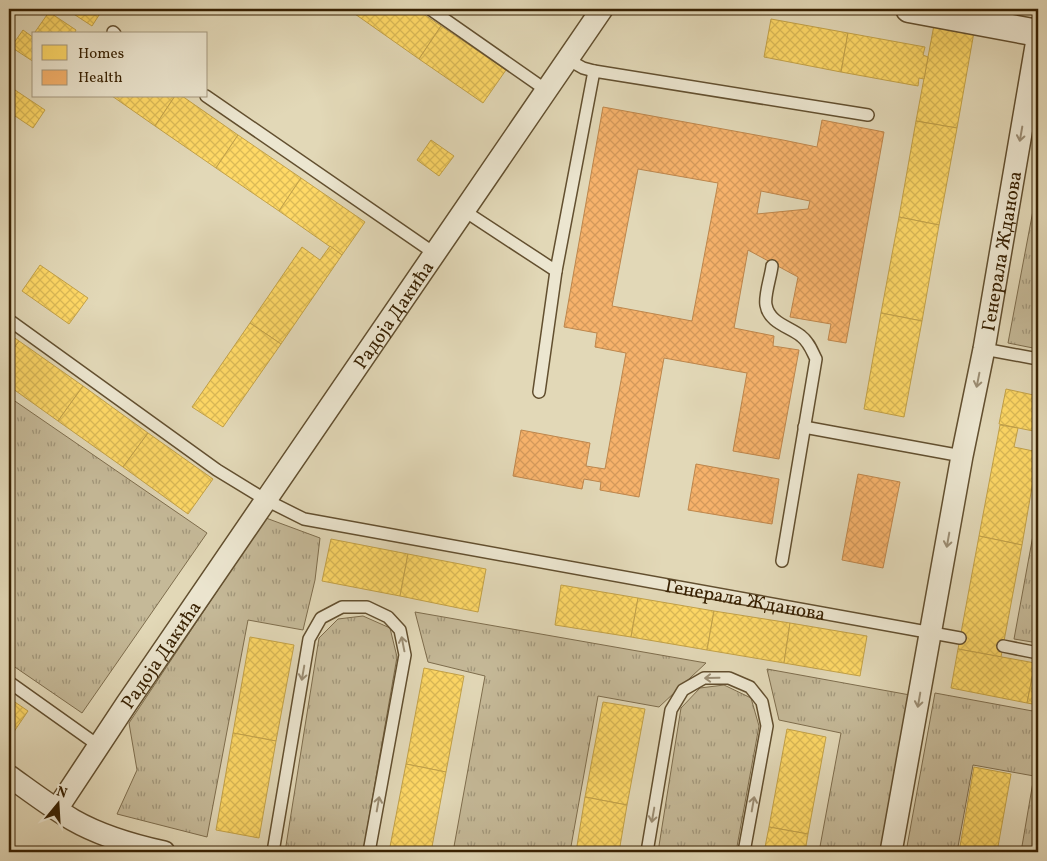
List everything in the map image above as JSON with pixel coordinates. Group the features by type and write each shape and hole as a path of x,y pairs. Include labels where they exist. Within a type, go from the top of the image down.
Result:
{"street":[{"name":"Радоја Дакића","path":"57,809 463,210 602,9"},
{"path":"913,9 1038,34"},
{"name":"Генерала Жданова","path":"891,852 962,456 984,349 1038,34"},
{"path":"9,776 74,820 108,836 137,846 164,852"}],"lane":[{"path":"430,9 546,90"},
{"path":"567,59 583,68 594,71 868,115"},
{"path":"539,392 556,271 594,71"},
{"name":"Радоја Дакића","path":"208,97 434,253"},
{"path":"463,210 556,271"},
{"path":"772,266 766,304 768,312 778,322 801,336 810,346 816,359 782,561"},
{"path":"9,320 218,470 266,500"},
{"name":"Генерала Жданова","path":"984,349 1038,359"},
{"path":"804,427 962,456"},
{"name":"Генерала Жданова","path":"266,500 296,516 314,522 960,638"},
{"path":"273,852 309,639 321,618 342,607 367,607 388,616 400,630 405,655 369,852"},
{"path":"1003,646 1038,653"},
{"path":"647,852 671,710 683,690 704,678 728,678 750,688 762,702 767,726 744,852"},
{"path":"9,682 99,746"}],"green space":[{"path":"1038,184 1038,349 1008,343"},
{"path":"9,397 207,533 82,713 9,663"},
{"path":"1038,508 1038,643 1014,639"},
{"path":"266,518 320,538 315,580 303,630 248,620 207,837 117,814 137,770 129,723"},
{"path":"415,612 706,663 659,707 598,696 570,852 453,852 485,676 428,662"},
{"path":"363,616 390,628 397,657 363,852 285,852 319,638 338,619"},
{"path":"767,669 910,695 882,852 819,852 841,733 779,720"},
{"path":"724,685 751,698 759,726 736,852 658,852 681,708 700,688"},
{"path":"935,693 1038,712 1038,852 1021,852 1034,776 973,765 957,852 906,852"}],"building: Homes":[{"path":"66,9 96,9 101,12 92,26"},
{"path":"358,9 416,9 441,26 419,59 355,14"},
{"path":"49,12 76,30 75,32 35,32"},
{"path":"771,19 848,33 841,72 764,57"},
{"path":"934,25 974,32 957,128 916,121"},
{"path":"441,26 506,70 483,103 419,59"},
{"path":"23,30 32,37 32,61 11,47"},
{"path":"848,33 925,47 923,55 928,57 924,79 919,78 918,86 841,72"},
{"path":"9,86 45,110 33,128 9,112"},
{"path":"115,98 174,98 155,126"},
{"path":"174,98 185,98 238,135 216,168 155,126"},
{"path":"916,121 957,128 939,225 899,217"},
{"path":"238,135 301,178 279,211 216,168"},
{"path":"431,140 454,156 439,176 417,160"},
{"path":"301,178 365,222 342,255 279,211"},
{"path":"899,217 939,225 922,321 881,313"},
{"path":"330,246 342,255 281,344 250,323 302,247 320,260"},
{"path":"40,265 88,298 69,324 22,291"},
{"path":"881,313 922,321 904,417 864,409"},
{"path":"250,323 281,344 223,427 192,407"},
{"path":"9,334 19,341 9,355"},
{"path":"19,341 83,386 58,421 9,386 9,355"},
{"path":"83,386 148,433 123,467 58,421"},
{"path":"1006,389 1038,396 1038,432 999,424"},
{"path":"1000,425 1018,428 1014,447 1038,452 1022,545 979,536"},
{"path":"148,433 213,479 188,514 123,467"},
{"path":"979,536 1022,545 1001,657 958,649"},
{"path":"331,539 408,554 400,596 322,581"},
{"path":"408,554 486,569 478,612 400,596"},
{"path":"561,585 638,598 631,637 555,625"},
{"path":"638,598 714,611 707,650 631,637"},
{"path":"714,611 790,623 784,663 707,650"},
{"path":"790,623 867,636 860,676 784,663"},
{"path":"250,637 294,645 276,741 233,733"},
{"path":"958,649 1035,663 1027,703 951,688"},
{"path":"1035,663 1038,664 1038,705 1027,703"},
{"path":"424,668 464,676 446,772 406,764"},
{"path":"9,698 28,711 9,739"},
{"path":"603,702 645,709 627,805 585,797"},
{"path":"787,729 826,737 808,834 769,827"},
{"path":"233,733 276,741 259,838 216,830"},
{"path":"406,764 446,772 431,852 389,852"},
{"path":"974,767 1011,774 997,852 959,852"},
{"path":"585,797 627,805 619,852 576,852"},
{"path":"769,827 808,834 805,852 764,852"}],"building: Health":[{"path":"603,107 817,147 822,120 884,132 846,343 828,340 831,324 790,317 798,277 748,250 734,328 774,336 773,346 799,350 779,459 733,451 747,373 664,358 639,497 600,490 601,482 584,479 582,489 513,476 521,430 590,443 586,466 605,469 626,353 595,347 597,333 564,327","holes":["638,169 718,183 692,321 612,306","761,191 810,201 808,209 757,214"]},
{"path":"696,464 779,479 772,524 688,510"},
{"path":"858,474 900,482 883,568 842,560"}]}
